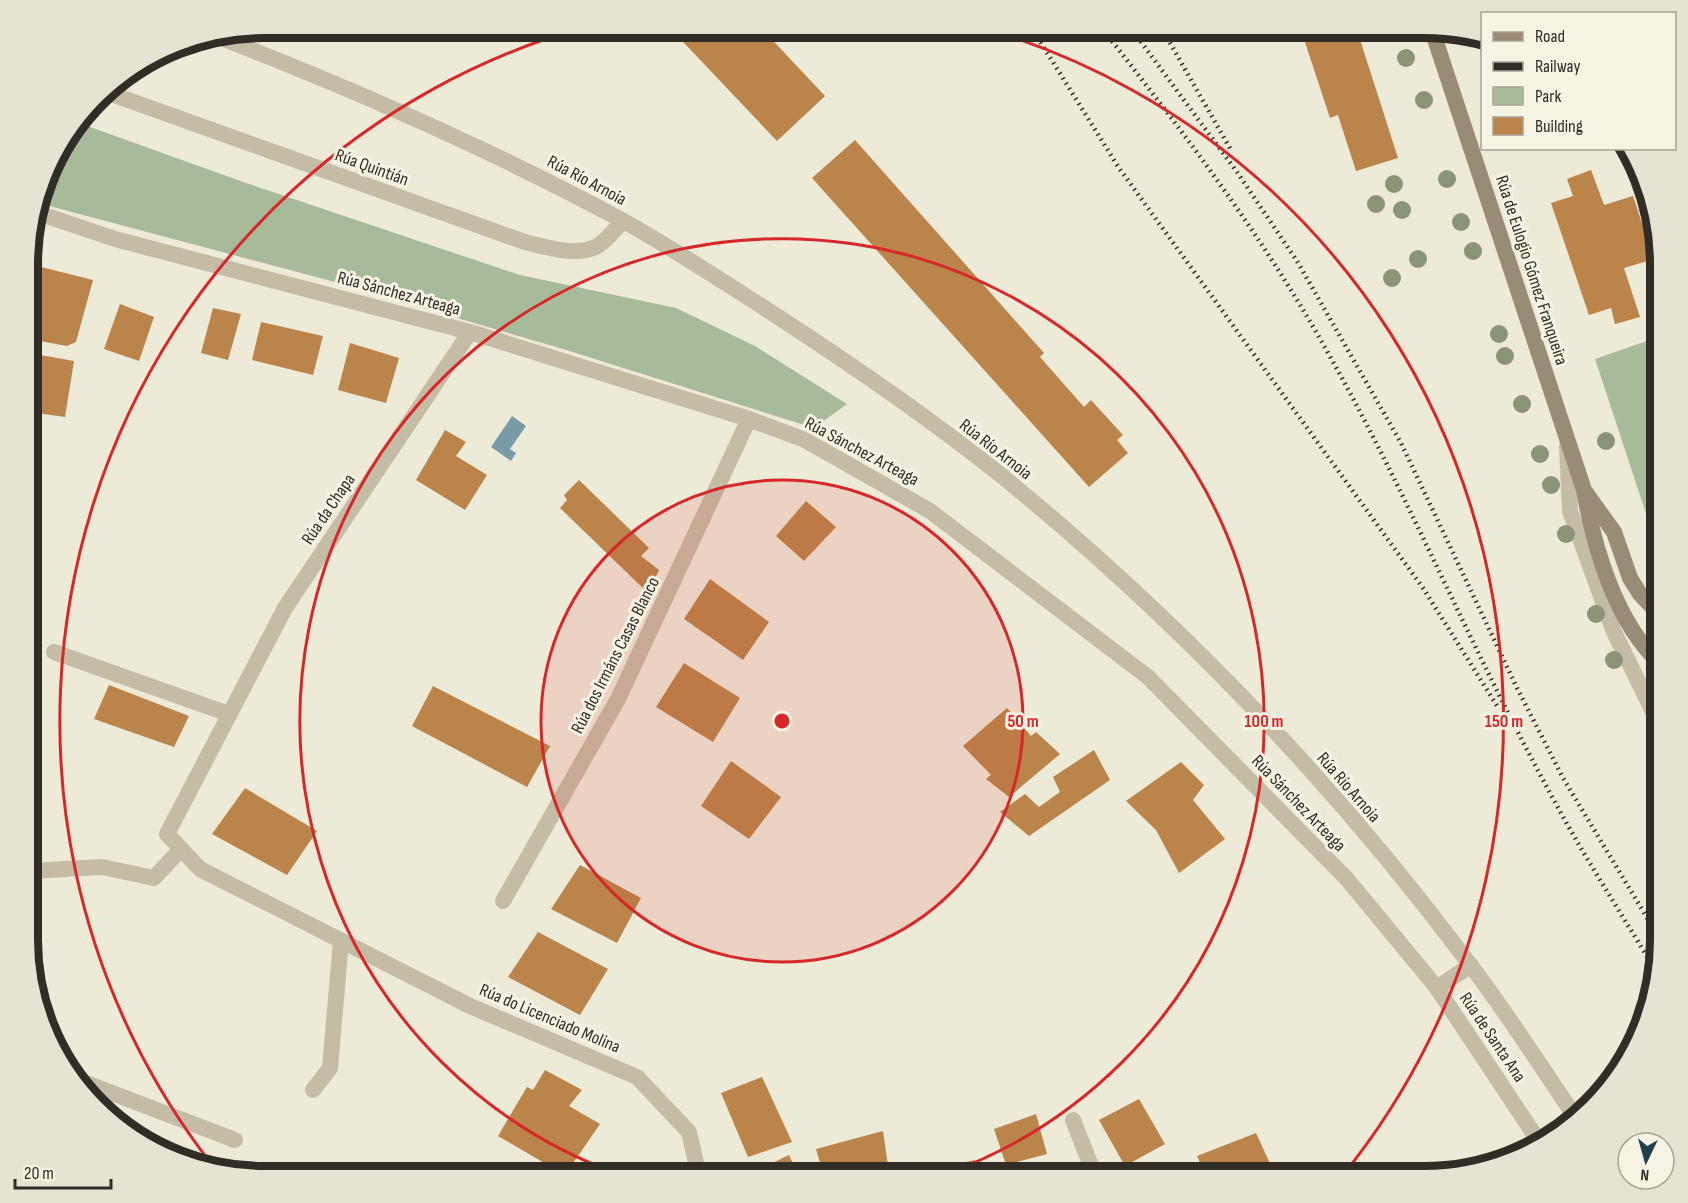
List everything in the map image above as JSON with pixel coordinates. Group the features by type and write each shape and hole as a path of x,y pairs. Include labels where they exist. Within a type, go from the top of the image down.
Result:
{"main road":[{"name":"Rúa de Eulogio Gómez Franqueira","path":"1435,38 1477,145 1584,490"},
{"path":"1584,490 1614,532 1630,578 1650,604"},
{"path":"1584,490 1590,528 1619,607 1650,654"}],"street":[{"name":"Rúa Río Arnoia","path":"227,40 423,122 535,175 623,221 684,256 850,363 1002,476 1128,586 1227,680 1330,793 1471,965 1572,1112"},
{"name":"Rúa Quintián","path":"113,94 525,242 556,249 588,250 600,244 623,221"},
{"name":"Rúa Sánchez Arteaga","path":"43,215 115,239 470,332 749,419 805,440 930,510 1148,677 1347,879 1437,988"},
{"name":"Rúa da Chapa","path":"167,834 285,608 470,332"},
{"name":"Rúa dos Irmáns Casas Blanco","path":"503,901 618,699 749,419"},
{"path":"1567,439 1570,511 1614,632 1650,707"},
{"path":"54,652 229,714"},
{"name":"Rúa do Licenciado Molina","path":"167,834 200,869 470,1006 637,1077 689,1132 697,1166"},
{"path":"38,871 102,867 154,878 181,849"},
{"path":"313,1090 330,1068 341,941"},
{"name":"Rúa de Santa Ana","path":"1471,965 1437,988 1536,1136"},
{"path":"90,1084 235,1140"},
{"path":"1073,1120 1091,1166"}],"green space":[{"path":"85,125 246,183 520,275 676,308 755,346 847,404 814,428 563,349 331,281 45,205 49,191 68,150"},
{"path":"1650,340 1650,526 1595,359"}],"water":[{"path":"512,416 526,426 510,449 516,453 511,461 491,447"}],"building":[{"path":"679,38 770,38 825,96 777,141"},
{"path":"1304,38 1360,38 1398,158 1356,171 1338,115 1330,118"},
{"path":"855,140 1044,353 1040,357 1084,407 1091,400 1123,435 1117,440 1128,453 1089,487 812,178"},
{"path":"1591,170 1604,205 1633,196 1650,248 1650,260 1624,268 1640,317 1615,324 1611,308 1589,315 1551,203 1573,196 1567,179"},
{"path":"38,266 93,280 76,342 67,346 38,341"},
{"path":"120,304 154,317 139,361 104,349"},
{"path":"213,308 241,314 228,360 201,353"},
{"path":"261,322 323,336 313,375 252,360"},
{"path":"350,343 399,358 386,403 338,390"},
{"path":"38,355 74,361 65,417 38,413"},
{"path":"445,430 466,442 456,456 487,475 465,510 416,480"},
{"path":"579,480 649,548 641,556 659,570 648,593 560,508 567,500 564,495"},
{"path":"806,501 836,527 804,561 776,536"},
{"path":"710,579 769,622 743,660 684,619"},
{"path":"684,663 740,698 713,742 656,707"},
{"path":"109,685 189,716 174,747 94,719"},
{"path":"433,686 550,746 527,787 412,726"},
{"path":"1007,708 1031,736 1036,732 1060,754 1009,797 986,779 991,775 963,746"},
{"path":"1094,750 1110,780 1029,836 1000,812 1025,794 1039,807 1060,792 1053,777"},
{"path":"731,761 781,797 749,839 701,806"},
{"path":"1181,762 1204,785 1193,800 1225,839 1179,873 1156,830 1126,801"},
{"path":"245,788 317,831 287,875 212,834"},
{"path":"580,865 641,898 617,943 551,909"},
{"path":"538,932 608,969 580,1015 508,977"},
{"path":"545,1070 582,1090 569,1106 600,1124 571,1166 550,1166 498,1136 527,1087 533,1090"},
{"path":"762,1077 792,1142 748,1157 721,1093"},
{"path":"1139,1099 1165,1144 1125,1166 1099,1120"},
{"path":"1036,1114 1047,1154 1006,1165 994,1129"},
{"path":"883,1131 888,1166 821,1166 816,1149"},
{"path":"1256,1133 1271,1166 1202,1166 1197,1156"},
{"path":"789,1155 794,1166 766,1166"},
{"path":"975,1160 976,1166 946,1166"}],"railway":[{"path":"1038,38 1119,168 1423,588 1499,709"},
{"path":"1109,38 1190,142 1246,221 1323,344 1383,457 1496,688 1555,802 1650,961"},
{"path":"1138,38 1237,172 1297,261 1401,443 1517,688 1563,778 1650,923"},
{"path":"1167,38 1231,150"}]}
